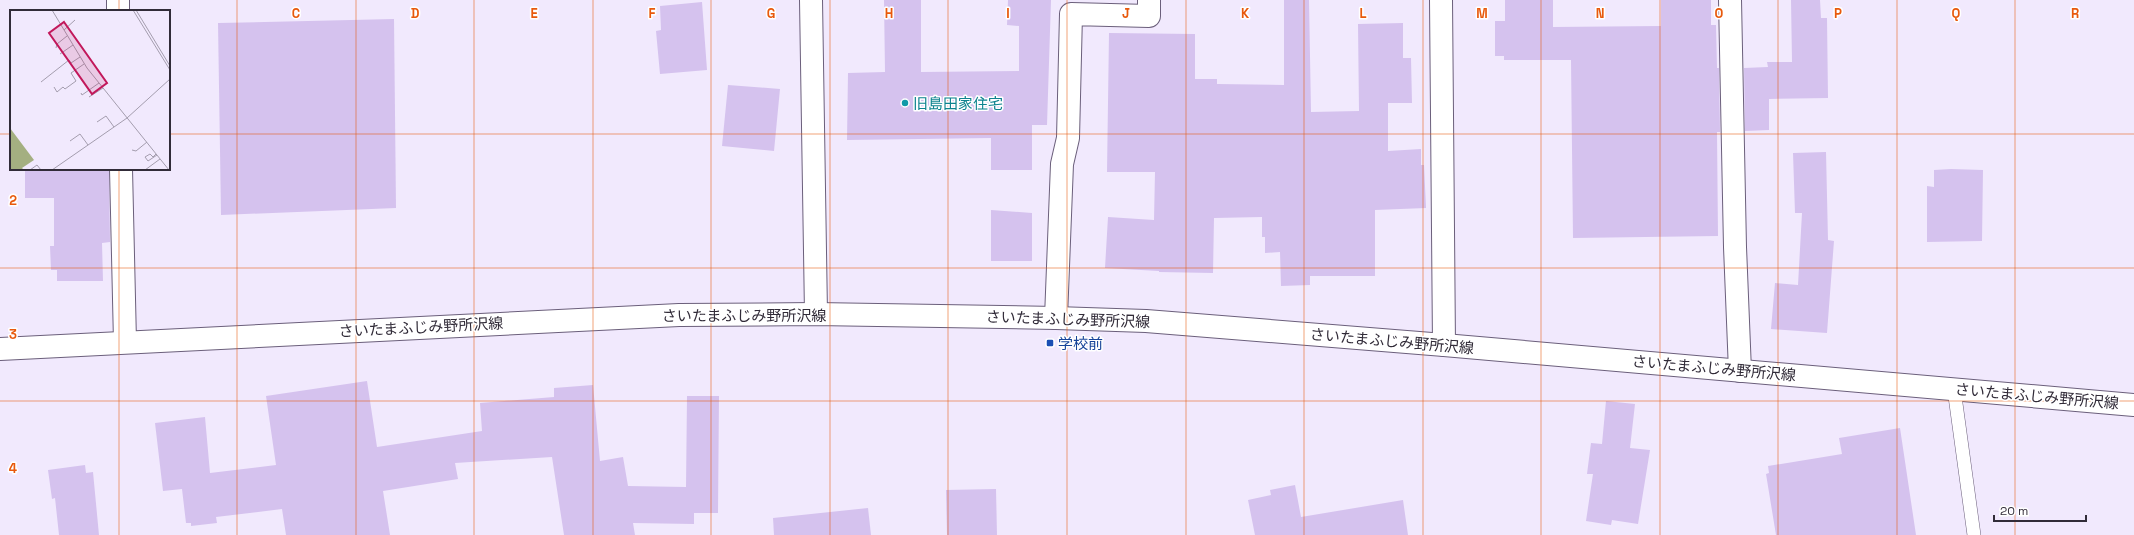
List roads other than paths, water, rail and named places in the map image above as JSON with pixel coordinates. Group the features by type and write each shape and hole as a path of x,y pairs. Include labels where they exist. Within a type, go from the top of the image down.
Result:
{"main road":[{"path":"811,0 816,314"},
{"path":"1056,318 1062,164 1068,138 1071,14 1149,16 1149,0"},
{"path":"1441,0 1444,345"},
{"path":"1730,0 1735,247 1740,371"},
{"path":"121,170 125,342"},
{"name":"さいたまふじみ野所沢線","path":"0,349 569,319 679,315 816,314 1056,318 1146,321 1444,345 2134,405"}],"lane":[{"path":"1954,389 1974,535"}],"place":[{"name":"旧島田家住宅","path":"905,103"},
{"name":"学校前","path":"1050,343"}]}
